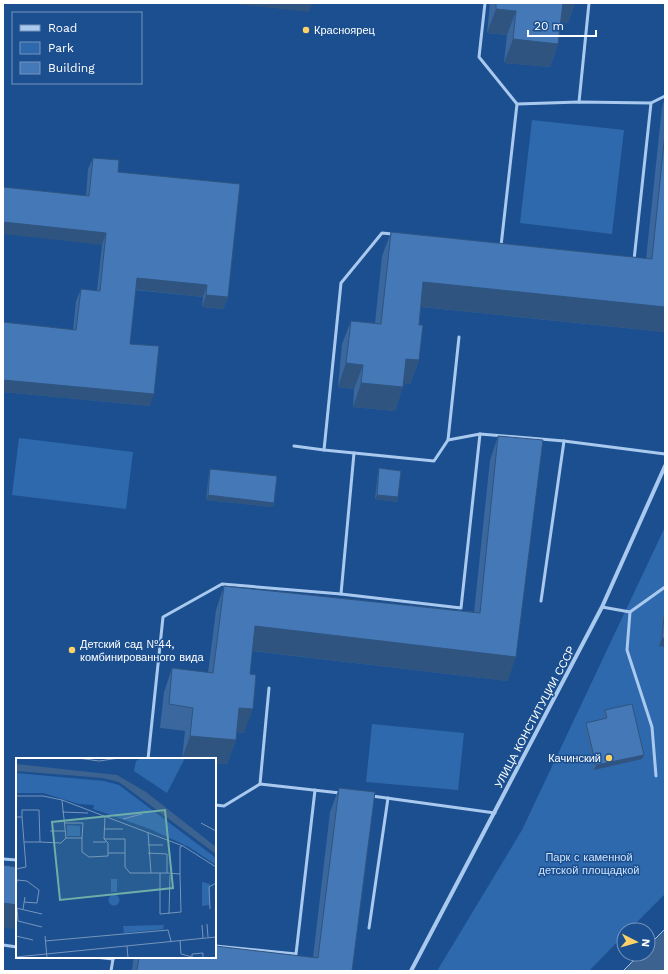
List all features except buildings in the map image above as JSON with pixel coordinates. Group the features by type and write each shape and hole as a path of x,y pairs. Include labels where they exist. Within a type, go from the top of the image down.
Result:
{"street":[{"name":"УЛИЦА КОНСТИТУЦИИ СССР","path":"411,971 602,607 665,466"}],"lane":[{"path":"485,3 479,57 517,104 501,246"},
{"path":"578,102 589,3"},
{"path":"517,104 578,102 650,103 665,96"},
{"path":"633,262 650,103"},
{"path":"324,450 341,282 382,233 397,235"},
{"path":"493,245 508,247"},
{"path":"294,446 434,461 448,440 459,337"},
{"path":"448,440 480,434 564,441 665,454"},
{"path":"148,758 163,617 222,584 341,594 461,608 480,434"},
{"path":"541,601 564,441"},
{"path":"341,594 354,453"},
{"path":"602,607 630,612 665,587"},
{"path":"630,612 627,650 652,727 656,776"},
{"path":"260,784 269,688"},
{"path":"216,805 224,806 260,784 344,793"},
{"path":"216,946 296,954 315,790"},
{"path":"366,796 495,813"},
{"path":"369,928 388,798"},
{"path":"3,859 16,860"},
{"path":"3,945 16,947"},
{"path":"111,971 113,958"}],"green space":[{"path":"532,120 624,130 612,234 520,223"},
{"path":"19,438 133,452 126,509 12,495"},
{"name":"Парк с каменной детской площадкой","path":"665,527 665,894 637,922 616,922 616,943 589,971 437,971 522,830"},
{"path":"372,724 464,733 458,790 366,782"}],"shaded area":[{"path":"665,929 665,971 623,971 632,962 656,962 656,938"}],"place":[{"name":"Красноярец","path":"306,30"},
{"name":"Детский сад №44, комбинированного вида","path":"72,650"},
{"name":"Качинский","path":"609,758"}]}
